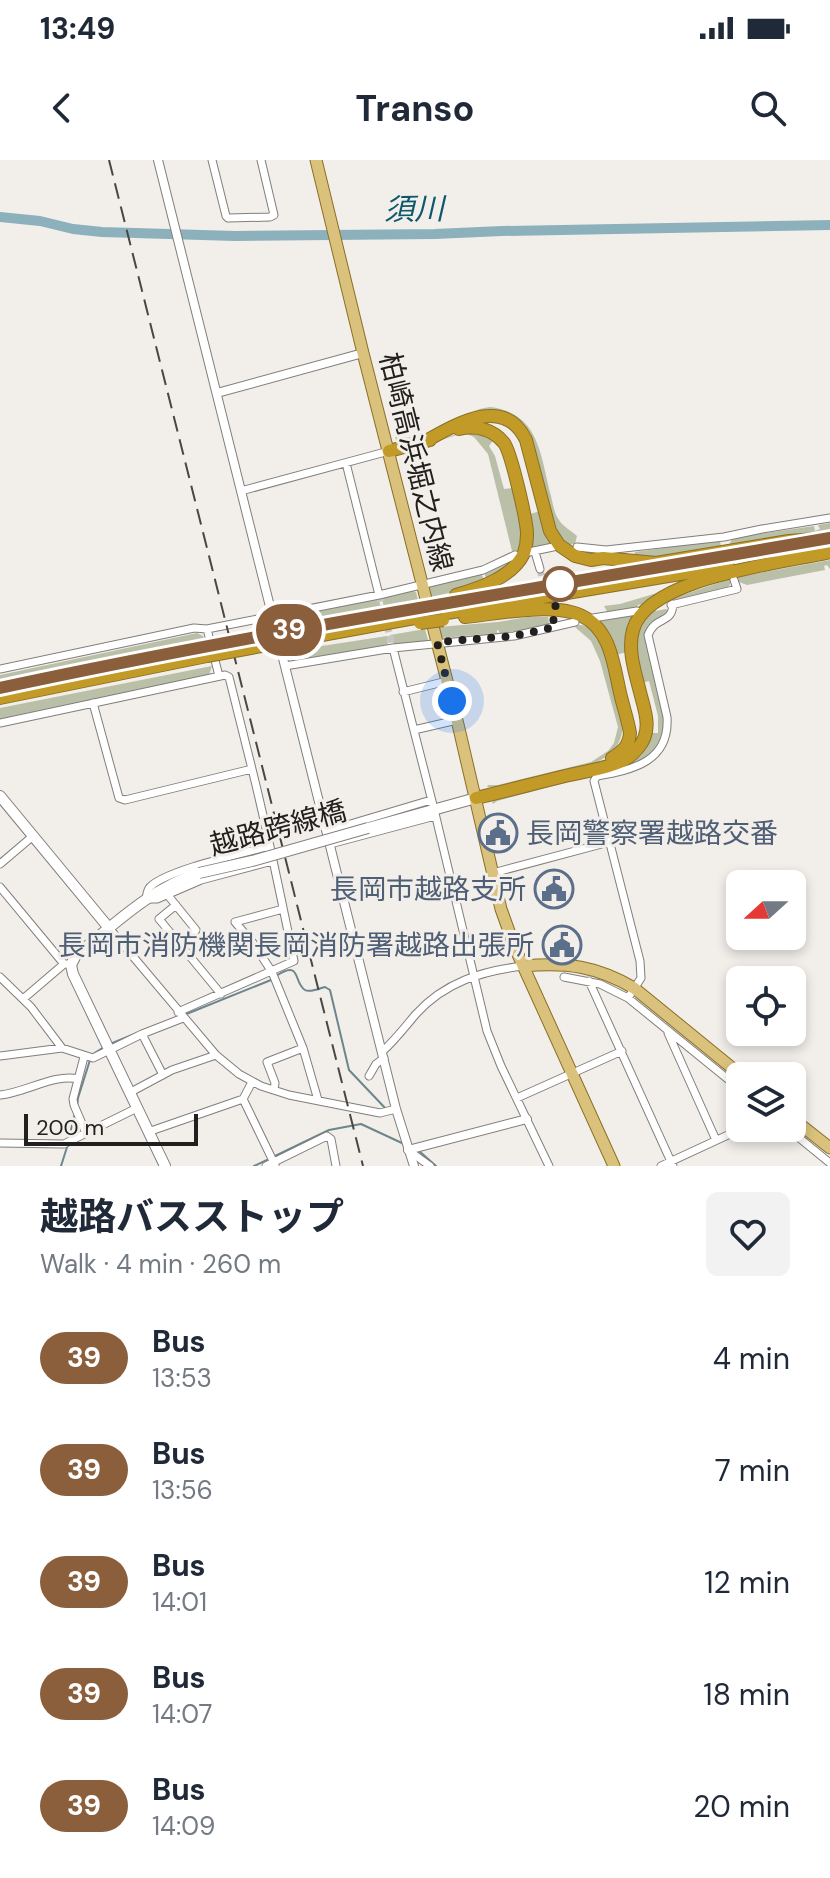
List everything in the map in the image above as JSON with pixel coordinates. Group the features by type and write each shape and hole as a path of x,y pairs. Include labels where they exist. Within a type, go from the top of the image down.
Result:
{"highway":[{"path":"424,442 476,418 492,416 512,423 526,440 552,536 565,550 583,558 656,563 789,541 830,538"},
{"path":"389,451 466,427 485,430 498,437 510,455 525,517 527,536 521,557 504,574 460,594 440,609"},
{"path":"288,636 312,637 418,613 830,538"},
{"path":"0,688 288,636 326,623 418,613 830,550"},
{"path":"476,798 623,761 637,750 647,728 633,662 632,631 636,620 652,603 685,586 830,550"},
{"path":"440,609 563,611 582,615 600,631 618,681 629,725 629,740 623,751 610,759 565,776"},
{"path":"0,698 206,651"}],"main road":[{"name":"柏崎高浜堀之内線","path":"316,160 506,923 614,1166"},
{"path":"0,796 109,928"},
{"name":"越路跨線橋","path":"67,964 146,899 178,881 476,798"},
{"path":"67,964 165,1166"},
{"path":"523,966 575,965 605,973 726,1064"},
{"path":"806,1129 830,1148"}],"street":[{"path":"158,160 396,1109 414,1166"},
{"path":"212,160 228,218 274,215 261,160"},
{"path":"217,393 363,353"},
{"path":"241,491 389,451"},
{"path":"346,463 379,595"},
{"path":"577,547 606,550 724,537 830,518"},
{"path":"724,537 726,548"},
{"path":"540,569 532,552 553,547"},
{"path":"0,669 194,628 207,629 379,595 483,570 515,555"},
{"path":"631,993 641,978 640,961 594,781 597,776 639,767 651,759 665,740 667,717 648,635 656,622 669,618 671,605 737,589 734,580"},
{"path":"593,618 637,611"},
{"path":"285,666 437,642 514,636 554,623 575,622"},
{"path":"207,629 219,676"},
{"path":"393,648 491,1043 549,1166"},
{"path":"0,723 219,676 229,677 294,961 93,1058 62,1048 0,1056"},
{"path":"403,692 447,681"},
{"path":"93,703 119,798 125,800 252,769"},
{"path":"414,730 457,720"},
{"path":"327,831 434,808"},
{"path":"330,844 434,808"},
{"path":"0,864 33,836"},
{"path":"493,873 609,842"},
{"path":"270,846 177,873 151,886 146,899 157,899 201,880 272,861"},
{"path":"0,887 67,964 23,999"},
{"path":"166,893 196,930 180,944"},
{"path":"176,905 159,919 221,994"},
{"path":"283,909 235,922 272,972 303,1048 318,1100"},
{"path":"109,928 228,1067 252,1082 274,1090 380,1113 396,1109"},
{"path":"369,1076 395,1040 437,994 474,975 523,966"},
{"path":"564,977 631,993 666,1029 726,1078"},
{"path":"1,979 23,999 62,1048"},
{"path":"589,981 672,1164"},
{"path":"666,1029 716,1140"},
{"path":"142,1034 163,1075"},
{"path":"274,1090 275,1083 267,1062 303,1048"},
{"path":"517,1098 622,1051"},
{"path":"129,1093 172,1070 216,1055"},
{"path":"84,1057 73,1099 86,1133"},
{"path":"0,1095 67,1077 78,1079"},
{"path":"148,1132 243,1099 252,1082"},
{"path":"243,1099 272,1165 327,1136 331,1139 336,1166"},
{"path":"0,1143 58,1145 137,1108"},
{"path":"407,1145 527,1119"},
{"path":"661,1166 672,1164 726,1136"},
{"path":"804,1142 830,1163"},
{"path":"407,1145 430,1166"}],"green space":[{"path":"490,407 519,418 535,438 556,514 563,525 577,536 575,544 566,545 557,538 529,442 507,417 404,442 395,437 420,435 466,414"},
{"path":"464,431 475,431 494,439 489,446 504,489 513,488 519,511 522,536 519,551 512,551 488,454 474,437 460,434 441,440 415,450 401,463 411,451"},
{"path":"541,511 551,545 528,550 526,515"},
{"path":"830,523 830,533 730,547 731,540 737,537 814,526 815,531 820,529 818,525"},
{"path":"720,542 722,549 663,558 634,557 635,552"},
{"path":"514,560 505,570 462,590 431,597 430,585 481,574 484,579 484,572"},
{"path":"830,560 830,569 827,565 824,566 825,570 747,585 739,582 738,577"},
{"path":"730,579 728,588 667,600"},
{"path":"410,590 416,592 418,600 384,607 383,596"},
{"path":"657,593 637,608 608,613 604,606 620,604"},
{"path":"378,598 381,607 283,629 280,618"},
{"path":"666,609 667,616 651,622 647,631 666,722 662,739 654,752 643,761 625,767 493,804 497,799 618,767 649,733 658,733 658,716 649,681 641,683 634,638 650,612"},
{"path":"636,614 628,628 628,652 614,655 598,622"},
{"path":"548,617 549,624 547,627 441,638 439,627 498,622"},
{"path":"579,625 595,632 604,648 622,726 618,743 611,753 589,765 539,779 487,787 591,762 614,743 618,727 600,661 591,641 575,627"},
{"path":"425,629 427,642 397,646 390,635"},
{"path":"197,633 205,640 0,683 0,675"},
{"path":"387,636 388,646 292,662 289,651"},
{"path":"212,666 209,675 0,720 0,708"}],"waterway":[{"name":"須川","path":"0,217 102,232 235,236 830,225"},
{"path":"276,976 290,970 305,990 325,987 330,990 349,1070 387,1110"},
{"path":"184,1015 271,980"},
{"path":"110,1044 137,1033"},
{"path":"93,1054 104,1047"},
{"path":"77,1107 90,1060"},
{"path":"69,1138 75,1113"},
{"path":"273,1157 329,1130 361,1124 404,1144"},
{"path":"61,1166 68,1144"},
{"path":"418,1150 436,1166"},
{"path":"254,1166 267,1160"}],"tunnel":[{"path":"540,569 545,590"},
{"path":"379,595 393,648"}],"railway":[{"path":"109,160 363,1166"}],"bus line":[{"name":"39","path":"0,688 326,623 830,538"}],"place":[{"name":"長岡警察署越路交番","path":"498,833"},
{"name":"長岡市越路支所","path":"554,889"},
{"name":"長岡市消防機関長岡消防署越路出張所","path":"562,945"}],"route":[{"path":"452,701 437,642 514,636 555,627 553,618 560,584"}]}
